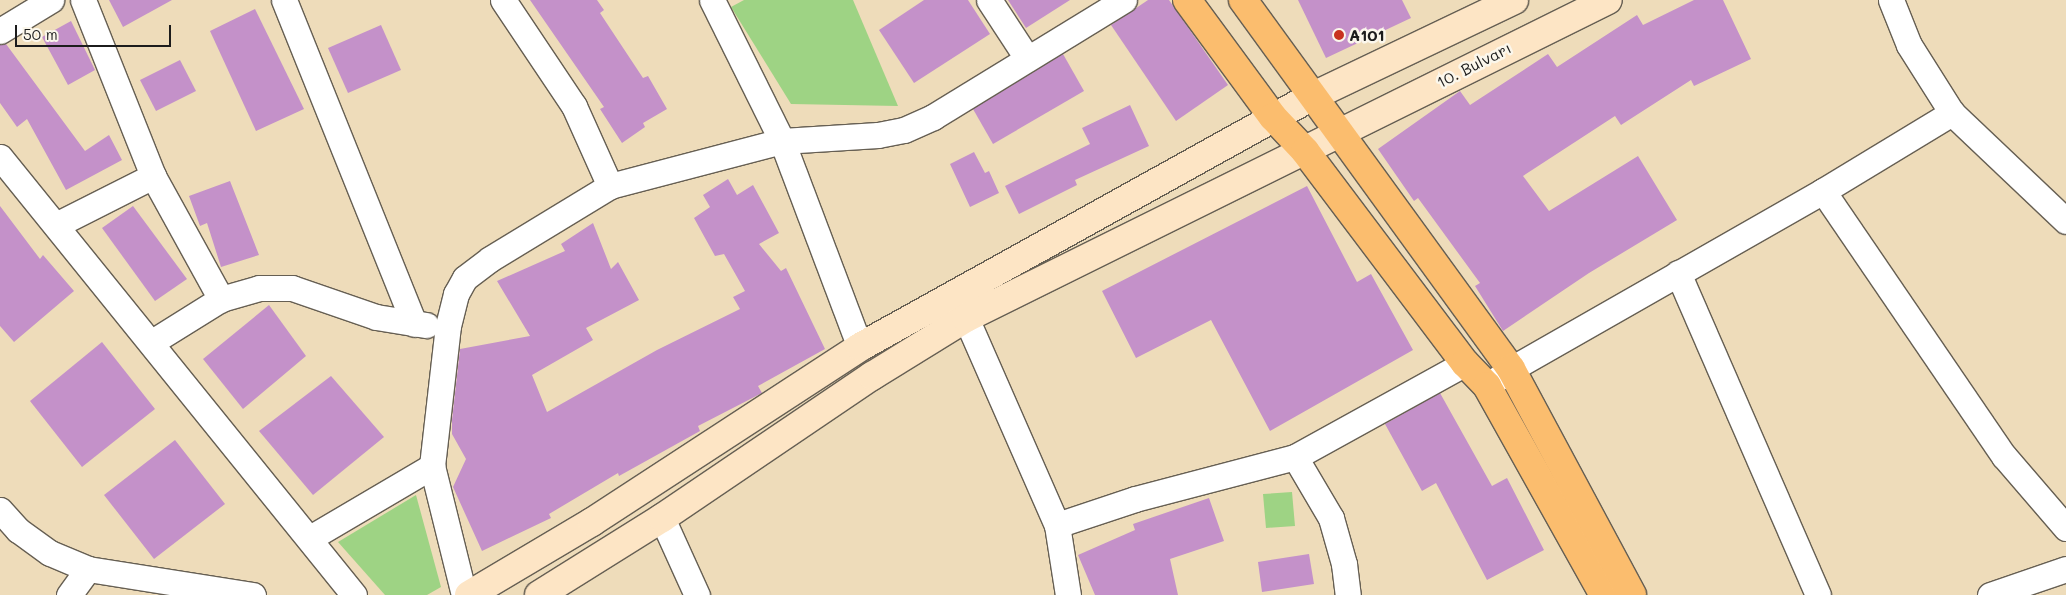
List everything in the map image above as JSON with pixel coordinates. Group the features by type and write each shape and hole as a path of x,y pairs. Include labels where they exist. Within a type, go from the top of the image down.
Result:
{"main road":[{"path":"1187,0 1273,117 1305,151 1465,363 1487,386 1604,595"},
{"path":"1243,0 1311,97 1340,132 1511,369 1632,595"},
{"path":"469,595 592,522 860,347 1273,117 1514,0"},
{"name":"10. Bulvarı","path":"539,595 662,518 872,376 966,318 1080,259 1305,151 1608,0"}],"street":[{"path":"0,32 51,0"},
{"path":"83,0 153,176 222,299"},
{"path":"284,0 414,324"},
{"path":"503,0 574,106 610,186"},
{"path":"989,0 1027,58"},
{"path":"464,595 432,466 448,326 456,294 465,278 490,259 610,186 782,141 878,135 904,130 933,117 1124,0"},
{"path":"1891,0 1910,45 1952,113 2066,221"},
{"path":"719,2 782,141 860,347"},
{"path":"1487,386 1511,369 1823,191 1952,113"},
{"path":"0,157 152,342 354,595"},
{"path":"56,225 153,176"},
{"path":"1823,191 2004,456 2066,528"},
{"path":"1678,273 1818,595"},
{"path":"152,342 222,299 259,288 292,288 376,317 414,324 448,326"},
{"path":"966,318 1058,525 1068,595"},
{"path":"1058,525 1135,499 1295,457 1465,363"},
{"path":"1295,457 1331,518 1344,564 1348,595"},
{"path":"310,538 432,466"},
{"path":"0,510 18,530 50,553 88,569 253,595"},
{"path":"662,518 697,595"},
{"path":"69,595 88,569"},
{"path":"1990,595 2066,569"}],"green space":[{"path":"744,0 853,0 898,106 791,104 731,7"},
{"path":"1292,492 1295,526 1266,528 1263,494"},
{"path":"416,495 441,587 427,595 385,595 338,542"}],"building":[{"path":"109,0 172,0 123,27"},
{"path":"530,0 597,0 604,10 600,13 643,78 648,76 667,109 643,123 645,127 622,143 600,109 604,107"},
{"path":"924,0 968,0 990,34 914,83 879,30"},
{"path":"1008,0 1070,0 1026,28"},
{"path":"1148,0 1169,0 1228,85 1176,121 1111,25"},
{"path":"1298,0 1402,0 1411,18 1326,58"},
{"path":"1694,0 1723,0 1751,59 1694,86 1691,80 1621,125 1615,116 1523,176 1549,211 1638,156 1677,220 1589,273 1503,331 1475,286 1480,283 1418,198 1414,201 1378,149 1460,91 1470,105 1548,54 1557,67 1637,15 1643,25"},
{"path":"255,9 304,109 256,131 210,31"},
{"path":"71,21 95,70 68,85 42,37"},
{"path":"381,25 401,70 348,93 328,48"},
{"path":"6,44 85,151 109,135 122,160 66,190 27,119 17,127 0,103 0,45"},
{"path":"1063,54 1084,91 993,144 973,109"},
{"path":"180,60 196,91 156,111 140,80"},
{"path":"1130,105 1149,146 1075,180 1077,185 1019,214 1005,186 1090,144 1082,128"},
{"path":"974,152 985,173 989,171 999,193 970,207 950,164"},
{"path":"728,179 737,195 753,185 779,233 759,244 781,271 786,268 825,349 758,386 762,393 698,426 700,431 619,476 618,473 549,514 551,518 482,551 453,487 466,459 452,434 452,420 460,349 530,336 497,281 565,251 561,244 593,223 611,269 618,262 639,300 586,328 593,340 532,375 547,412 657,350 740,309 733,297 745,291 724,254 715,256 694,218 710,207 703,195"},
{"path":"230,181 259,255 221,267 207,223 200,226 189,196"},
{"path":"1307,186 1357,282 1371,274 1413,350 1270,431 1211,320 1136,358 1102,291"},
{"path":"0,206 40,259 43,255 74,291 14,342 0,326"},
{"path":"133,206 187,279 155,301 102,228"},
{"path":"269,305 306,356 243,409 203,359"},
{"path":"102,342 155,409 82,467 30,401"},
{"path":"331,376 384,437 313,495 259,431"},
{"path":"1440,393 1492,486 1507,478 1544,550 1487,580 1436,483 1422,491 1385,424"},
{"path":"175,440 225,504 154,559 104,495"},
{"path":"1209,498 1224,541 1170,559 1178,595 1095,595 1078,555 1135,530 1133,524"},
{"path":"1309,554 1314,584 1262,592 1258,562"}],"place":[{"name":"A101","path":"1339,35"}]}
